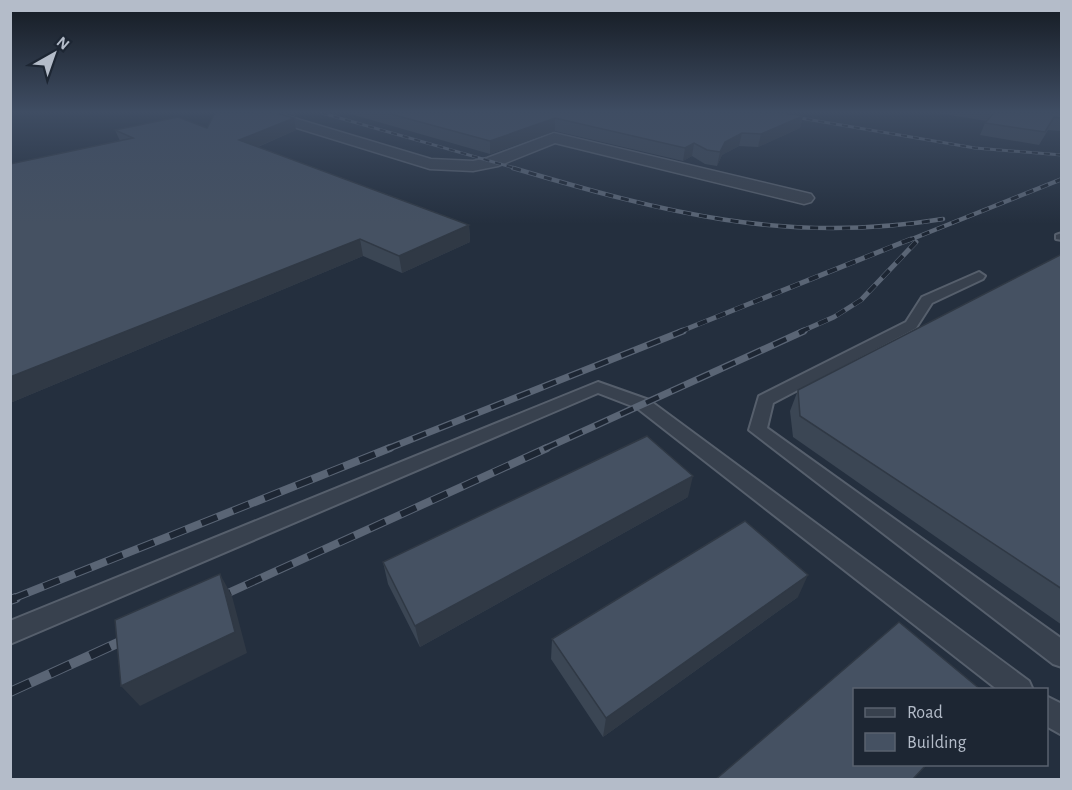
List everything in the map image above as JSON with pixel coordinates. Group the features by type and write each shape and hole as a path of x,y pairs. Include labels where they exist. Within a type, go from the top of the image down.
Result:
{"street":[{"path":"384,150 430,164 473,166 492,162 523,150"},
{"path":"603,150 804,198"}],"lane":[{"path":"979,276 927,300 911,325 765,400 758,430 1062,655"},
{"path":"10,633 598,387 643,404 1017,688"},
{"path":"1048,710 1062,721"}],"building":[{"path":"77,150 266,150 469,225 399,256 360,239 10,377 10,164"},
{"path":"1062,254 1062,589 800,416 798,390"},
{"path":"647,436 693,476 415,626 383,562"},
{"path":"745,521 808,575 606,718 552,639"},
{"path":"220,574 235,632 121,686 115,620"},
{"path":"899,622 979,688 853,688 853,766 925,766 912,780 715,780"}],"railway":[{"path":"451,150 518,169"},
{"path":"998,150 1062,155"},
{"path":"513,168 621,198 725,220 777,226 831,228 886,226 943,219"},
{"path":"907,241 1062,179"},
{"path":"679,332 911,239"},
{"path":"800,332 834,317 861,300 916,242"},
{"path":"387,449 683,331"},
{"path":"544,449 804,331"},
{"path":"12,599 390,448"},
{"path":"218,598 215,599 547,448"},
{"path":"10,600 16,598"},
{"path":"10,692 133,636"}]}
